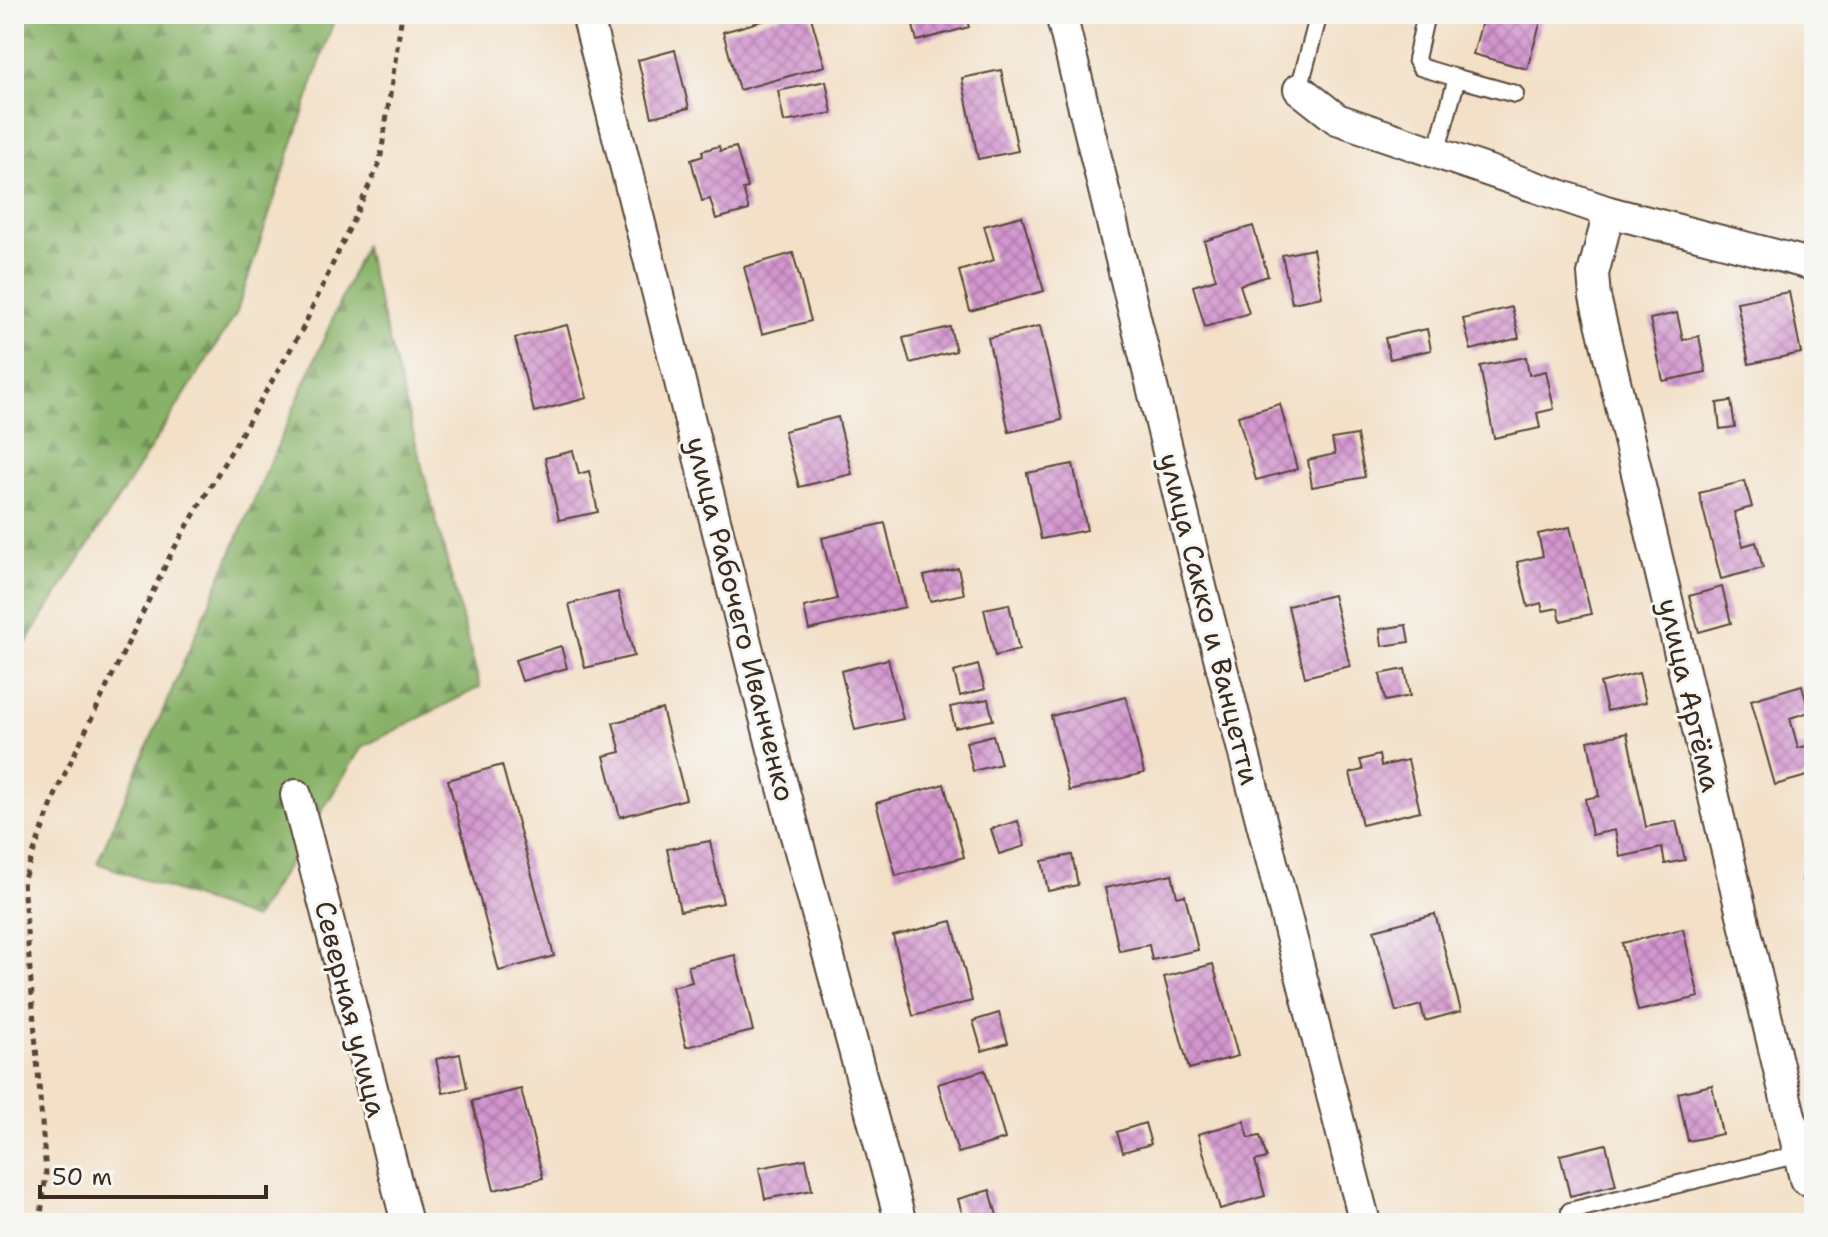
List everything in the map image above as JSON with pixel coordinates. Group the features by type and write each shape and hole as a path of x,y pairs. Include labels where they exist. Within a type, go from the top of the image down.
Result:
{"street":[{"name":"улица Рабочего Иванченко","path":"587,14 779,773 901,1223"},
{"name":"улица Сакко и Ванцетти","path":"1061,14 1204,602 1365,1223"},
{"path":"1299,89 1337,119 1436,153 1609,212 1814,265"},
{"name":"улица Артёма","path":"1609,212 1593,274 1595,297 1802,1166"},
{"name":"Северная улица","path":"296,795 407,1223"}],"lane":[{"path":"1299,89 1319,14"},
{"path":"1426,14 1416,59 1420,67 1515,94"},
{"path":"1436,153 1457,78"},
{"path":"1570,1211 1802,1166"}],"path":[{"path":"40,1223 46,1174 23,881 58,788 171,554 303,328 380,162 402,14"}],"green space":[{"path":"14,14 336,14 236,314 14,662"},
{"path":"364,246 480,687 362,747 254,919 97,863"}],"building":[{"path":"787,14 810,14 825,66 739,90 723,32"},
{"path":"910,14 965,14 969,27 917,41"},
{"path":"1484,14 1543,14 1527,69 1473,54"},
{"path":"675,50 689,108 652,117 638,60"},
{"path":"1001,70 1018,151 978,159 962,78"},
{"path":"826,81 832,113 784,122 778,91"},
{"path":"719,146 720,151 736,147 748,188 743,189 749,210 716,219 710,199 702,201 691,160 703,156 702,151"},
{"path":"1022,216 1044,291 970,311 959,271 994,260 984,226"},
{"path":"1253,226 1268,276 1240,285 1249,313 1205,327 1193,286 1216,279 1204,241"},
{"path":"1313,249 1322,297 1292,303 1282,255"},
{"path":"793,253 811,321 762,334 744,267"},
{"path":"1789,292 1801,353 1749,364 1737,302"},
{"path":"1512,307 1519,338 1471,350 1463,319"},
{"path":"1677,313 1683,340 1699,336 1706,372 1663,381 1650,319"},
{"path":"567,325 587,398 534,412 515,338"},
{"path":"1040,326 1062,420 1009,432 988,338"},
{"path":"950,327 956,351 910,363 903,338"},
{"path":"1427,329 1431,350 1390,359 1385,338"},
{"path":"1526,357 1529,375 1546,371 1554,409 1537,413 1540,428 1494,438 1480,366"},
{"path":"1731,401 1735,427 1720,429 1717,403"},
{"path":"1280,404 1297,469 1256,480 1238,416"},
{"path":"838,417 852,474 799,487 784,431"},
{"path":"1357,435 1365,477 1312,487 1308,460 1335,454 1332,439"},
{"path":"573,451 579,474 589,471 598,512 559,520 545,458"},
{"path":"1073,464 1087,530 1041,539 1027,473"},
{"path":"1745,481 1752,507 1734,512 1743,546 1756,542 1763,568 1721,579 1699,493"},
{"path":"885,523 905,607 809,630 804,607 837,599 822,538"},
{"path":"1570,527 1591,614 1561,621 1558,608 1543,611 1541,603 1528,607 1517,562 1543,556 1538,534"},
{"path":"958,568 964,594 930,601 924,576"},
{"path":"1722,587 1731,623 1699,632 1689,596"},
{"path":"618,592 634,656 585,668 569,604"},
{"path":"1333,595 1350,666 1305,677 1288,606"},
{"path":"1009,604 1019,650 995,656 984,609"},
{"path":"1406,625 1409,642 1382,646 1380,629"},
{"path":"561,646 567,668 522,681 515,660"},
{"path":"888,659 903,719 855,730 841,671"},
{"path":"978,665 985,689 960,696 954,672"},
{"path":"1405,669 1410,696 1385,701 1380,674"},
{"path":"1639,673 1646,702 1607,711 1600,683"},
{"path":"1802,685 1809,712 1790,718 1798,748 1814,744 1814,774 1775,785 1751,700"},
{"path":"1126,697 1144,773 1069,791 1051,716"},
{"path":"988,699 993,720 955,728 950,707"},
{"path":"662,709 686,799 620,817 604,756 621,752 613,723"},
{"path":"1627,733 1646,827 1676,821 1685,860 1665,864 1662,848 1620,857 1615,830 1592,835 1585,799 1599,796 1588,741"},
{"path":"993,735 1001,764 973,771 966,742"},
{"path":"1379,755 1381,766 1408,760 1420,811 1362,825 1350,773 1363,770 1360,760"},
{"path":"502,765 554,956 499,971 448,780"},
{"path":"944,784 964,857 896,876 876,803"},
{"path":"1018,821 1025,846 999,854 991,829"},
{"path":"710,841 723,903 680,911 667,849"},
{"path":"1072,855 1078,885 1048,891 1042,861"},
{"path":"1172,874 1177,897 1185,895 1198,950 1152,960 1149,945 1119,951 1105,888"},
{"path":"1814,876 1814,920 1813,920 1802,879"},
{"path":"1435,914 1461,1011 1425,1021 1421,1005 1396,1012 1374,930"},
{"path":"952,921 972,1001 913,1016 893,936"},
{"path":"1683,929 1699,997 1638,1011 1622,943"},
{"path":"735,955 753,1031 686,1047 672,987 692,982 688,966"},
{"path":"1213,964 1238,1056 1189,1069 1164,977"},
{"path":"999,1013 1008,1043 982,1051 973,1021"},
{"path":"460,1054 467,1088 443,1093 436,1059"},
{"path":"985,1070 1005,1139 958,1153 938,1084"},
{"path":"1712,1085 1722,1134 1688,1141 1678,1093"},
{"path":"521,1089 543,1178 494,1190 472,1101"},
{"path":"1244,1121 1249,1138 1260,1136 1267,1158 1255,1161 1265,1196 1220,1209 1198,1134"},
{"path":"1145,1123 1151,1144 1123,1152 1117,1132"},
{"path":"1606,1144 1616,1185 1570,1196 1560,1155"},
{"path":"806,1159 812,1190 765,1199 759,1168"},
{"path":"990,1190 999,1223 965,1223 958,1199"}]}
